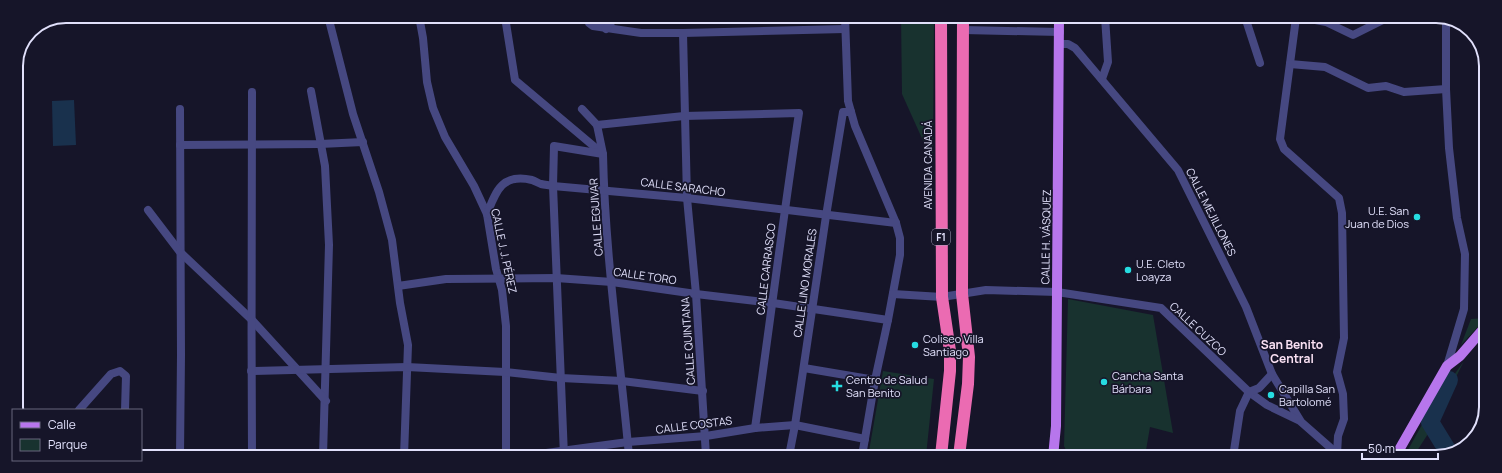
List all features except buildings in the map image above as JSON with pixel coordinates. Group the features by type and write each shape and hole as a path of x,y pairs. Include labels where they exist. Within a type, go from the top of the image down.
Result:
{"highway":[{"name":"AVENIDA CANADÁ","path":"941,23 942,297 950,351 950,371 942,450"},
{"name":"F1","path":"960,450 968,384 969,358 962,294 964,23"}],"main road":[{"name":"CALLE H. VÁSQUEZ","path":"1054,450 1056,426 1059,23"},
{"path":"1399,450 1447,366 1460,356 1479,334"}],"street":[{"path":"330,23 353,114 363,142 392,240 408,345 404,450"},
{"name":"CALLE J. J. PÉREZ","path":"420,23 427,82 433,108 445,137 474,186 487,214 494,256 502,290 506,326 506,450"},
{"path":"506,23 515,80 603,154"},
{"path":"589,23 593,26 606,29 641,33 845,29"},
{"path":"606,29 610,23"},
{"path":"845,23 848,101 847,112 855,126 896,223 900,238 900,255 888,320 874,380 863,450"},
{"path":"1102,79 1108,62 1105,23"},
{"path":"1247,23 1260,63"},
{"path":"1295,23 1280,139 1284,149 1339,198 1342,212 1344,338 1337,372 1343,394 1344,419 1338,436 1339,450"},
{"path":"1328,23 1353,36 1378,23"},
{"path":"1446,24 1446,89 1451,176 1457,218 1465,254 1464,309 1447,366"},
{"path":"963,30 1060,32"},
{"name":"CALLE QUINTANA","path":"683,33 687,198 696,294 706,450"},
{"name":"CALLE MEJILLONES","path":"1060,44 1068,44 1075,48 1178,170 1246,307 1272,374 1300,421"},
{"path":"1290,64 1325,67 1368,88 1386,86 1404,92 1446,89"},
{"path":"311,91 325,166 329,245 327,369 323,450"},
{"path":"252,92 252,450"},
{"path":"180,109 180,450"},
{"path":"582,109 597,125 684,116"},
{"name":"CALLE LINO MORALES","path":"790,450 796,425 826,216 847,112"},
{"name":"CALLE CARRASCO","path":"684,116 799,113 784,211 773,304 755,428"},
{"name":"CALLE EGUIVAR","path":"597,125 603,154 604,189 612,282 629,450"},
{"path":"180,145 320,144 363,142"},
{"path":"564,450 553,186 554,146 603,154"},
{"name":"CALLE SARACHO","path":"487,214 498,188 508,180 520,178 553,186 604,189 896,223"},
{"path":"148,210 180,252 251,319 326,401"},
{"name":"CALLE TORO","path":"398,286 446,279 556,278 612,282 888,320"},
{"name":"CALLE CUZCO","path":"962,294 986,290 1057,292 1161,308 1249,392 1267,405 1300,421 1332,450"},
{"path":"893,294 942,297 962,294"},
{"path":"251,371 407,367 505,372 561,378 622,382 703,391"},
{"path":"804,368 874,380"},
{"path":"81,409 111,374 120,371 126,376 125,409"},
{"path":"1234,450 1240,411 1249,392 1259,388 1272,374"},
{"name":"CALLE COSTAS","path":"581,450 628,442 706,436 755,428 796,425 865,439"}],"green space":[{"path":"901,23 934,23 933,153 929,154 902,94"},
{"path":"1068,299 1153,315 1173,433 1150,427 1146,450 1066,450 1064,446"},
{"path":"1479,318 1479,326 1461,345 1471,319"},
{"path":"1464,361 1447,395 1437,420 1418,450 1408,450 1434,403"},
{"path":"883,371 934,379 927,450 869,450"}],"water":[{"path":"74,100 76,145 53,146 52,101"}],"waterway":[{"path":"1446,449 1430,422 1449,380"}],"place":[{"name":"U.E. San Juan de Dios","path":"1417,217"},
{"name":"U.E. Cleto Loayza","path":"1128,270"},
{"name":"Coliseo Villa Santiago","path":"915,345"},
{"name":"Cancha Santa Bárbara","path":"1104,382"},
{"name":"Centro de Salud San Benito","path":"837,386"},
{"name":"Capilla San Bartolomé","path":"1271,395"}],"district":[{"name":"San Benito Central","path":"1292,352"}]}
